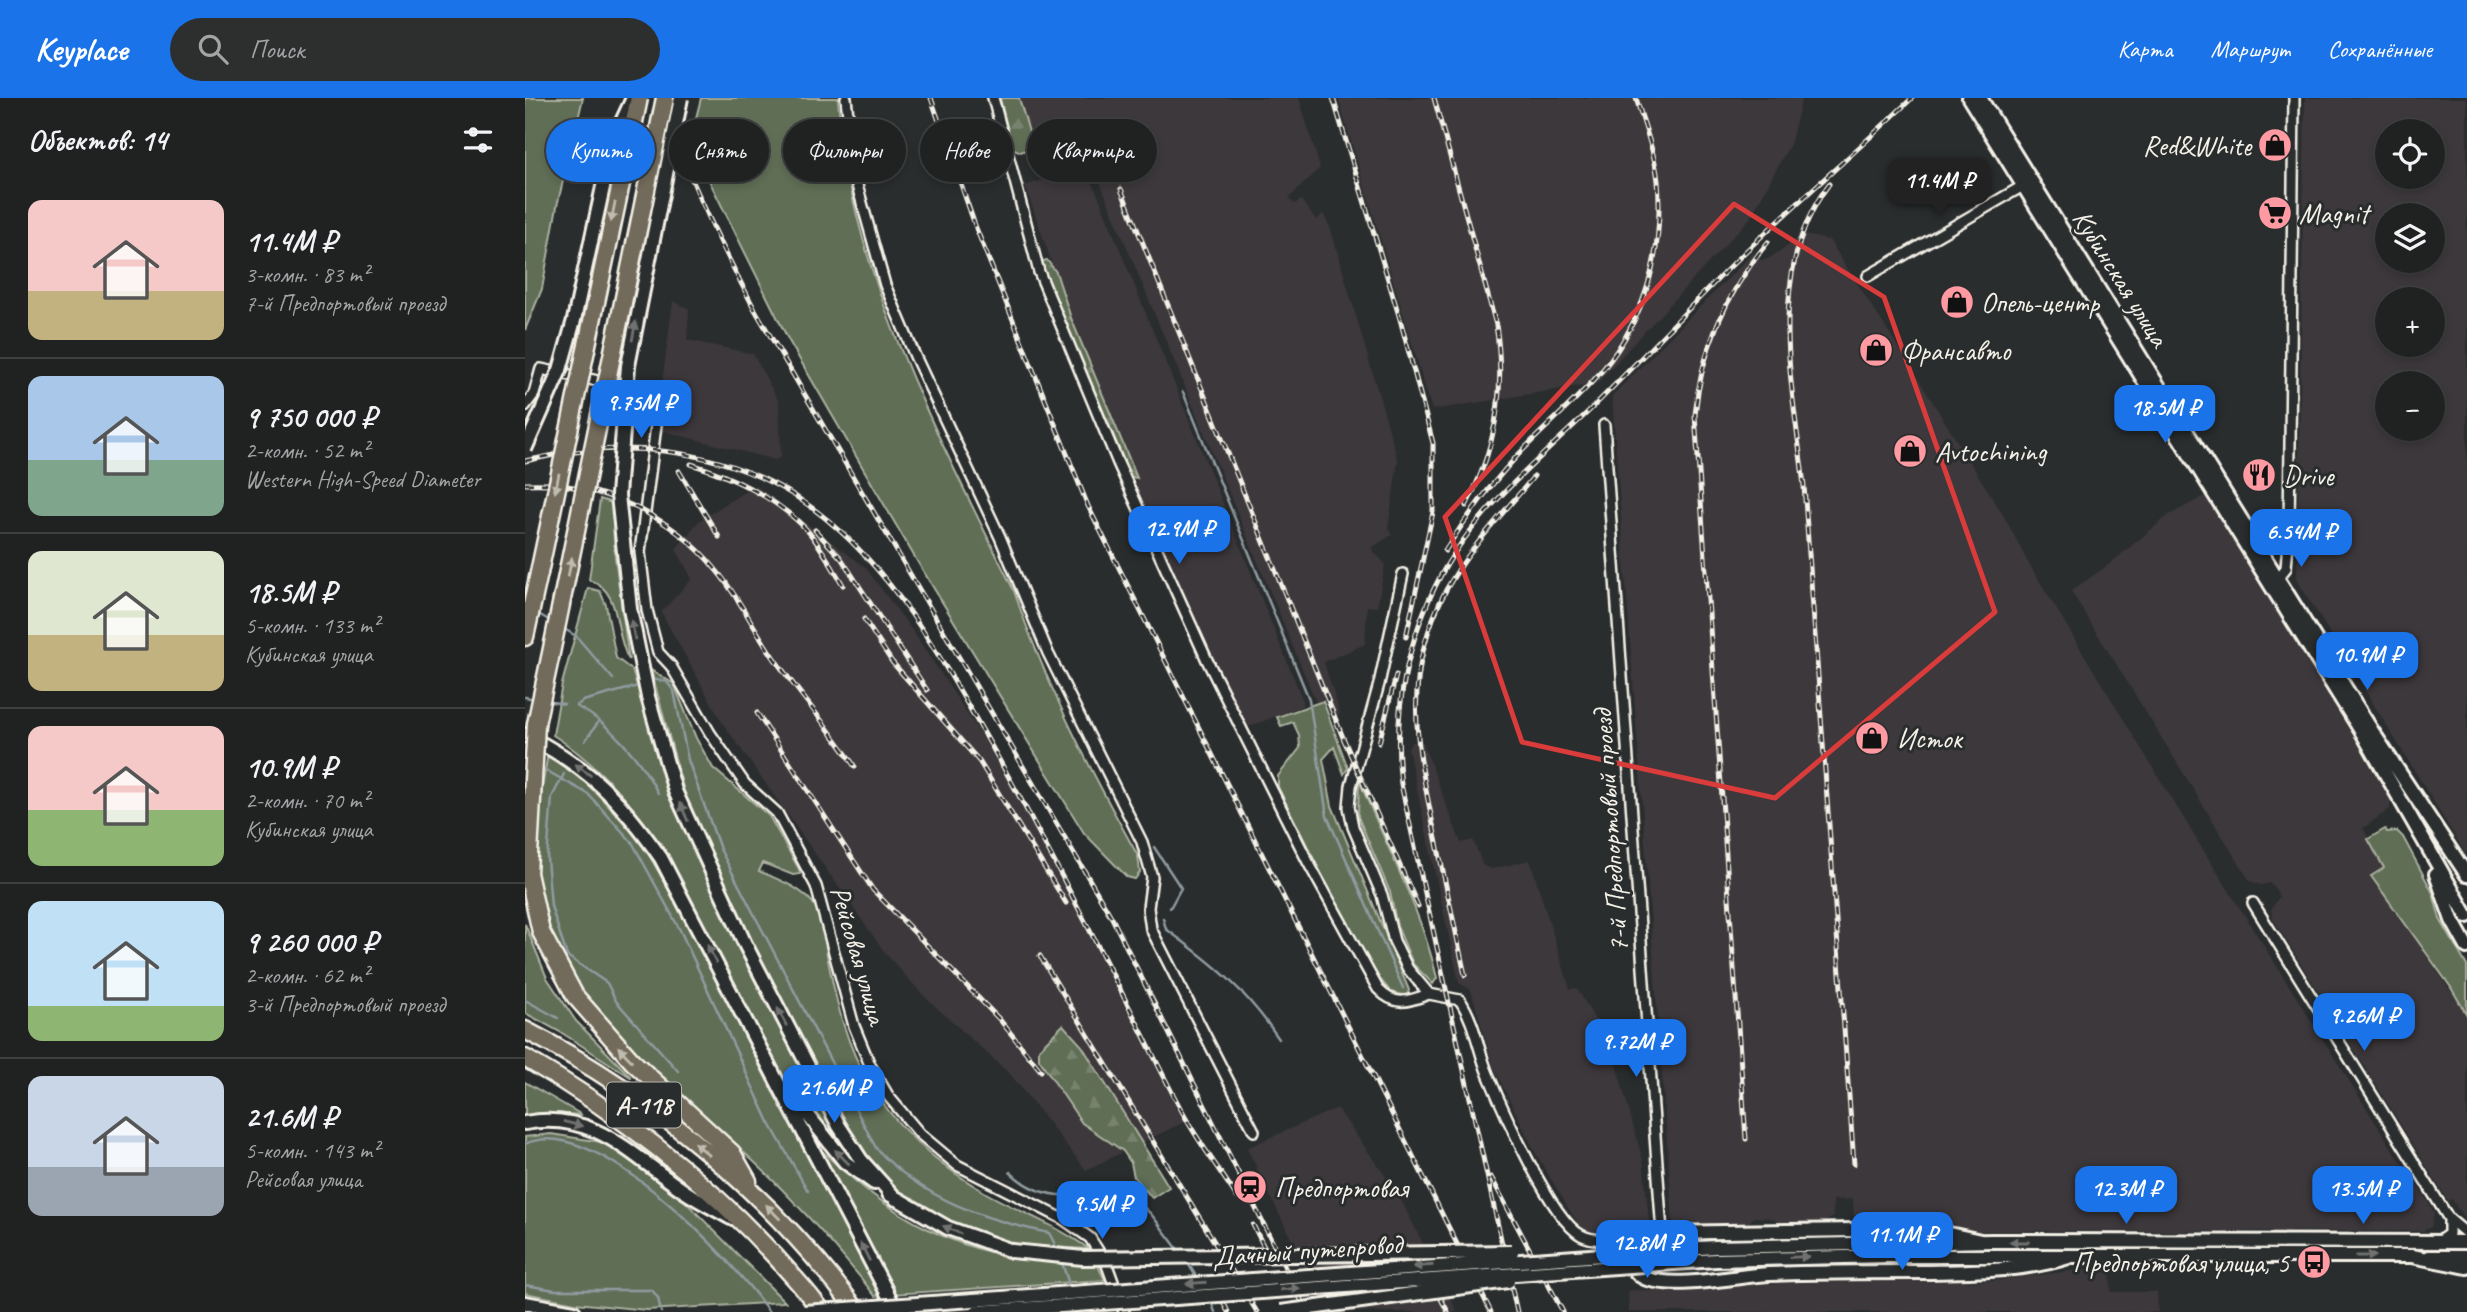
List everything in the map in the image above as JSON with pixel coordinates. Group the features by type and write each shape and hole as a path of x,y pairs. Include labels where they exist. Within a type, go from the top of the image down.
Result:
{"highway":[{"path":"525,638 639,98"},
{"path":"525,769 665,98"},
{"path":"531,730 528,873 541,932 575,996 632,1061 731,1153 754,1193"},
{"name":"А-118","path":"525,1030 567,1052 680,1130 754,1193 825,1267 858,1312"},
{"name":"А-118","path":"525,1058 622,1119 754,1231 823,1312"}],"main road":[{"path":"525,449 547,405 563,358 613,141 633,98"},
{"path":"681,98 628,366 618,495 629,609 648,697 675,791 745,944 839,1126 861,1160 896,1199"},
{"name":"Кубинская улица","path":"1969,98 2028,183"},
{"name":"Кубинская улица","path":"1980,98 2028,183 2275,582 2467,875"},
{"name":"Кубинская улица","path":"2275,582 2467,916"},
{"path":"531,730 548,746 594,778 631,816 661,858 897,1312"},
{"path":"2427,847 2452,920 2467,947"},
{"path":"766,1058 818,1131 845,1162 896,1199 948,1228 1012,1251 1083,1258 1539,1251 1589,1254"},
{"path":"525,1123 542,1120 565,1122 618,1141 684,1191 754,1231"},
{"path":"1981,1241 1926,1229 1661,1233 1639,1236 1632,1246 1634,1270 1648,1279 1661,1281 1776,1274 1997,1270 2044,1265 2072,1256"},
{"path":"1731,1253 1981,1241 2467,1242"},
{"path":"1731,1253 2412,1256 2467,1267"},
{"name":"Дачный путепровод","path":"804,1312 1589,1254 1731,1253"},
{"name":"Дачный путепровод","path":"977,1312 1576,1268 1731,1253"},
{"path":"1282,1312 1554,1276 1576,1268"},
{"path":"525,1303 574,1312"}],"street":[{"path":"845,98 855,178 868,230 900,323 1000,537 1048,653 1142,842 1152,877 1148,908 1151,929 1254,1131"},
{"path":"993,98 1043,284 1118,463 1207,660 1308,862 1378,989 1389,1000 1399,1003 1429,994 1460,1000 1470,1014 1493,1085 1554,1205 1582,1236 1597,1239 1639,1236"},
{"path":"2275,582 2286,568 2289,530 2294,98"},
{"path":"1868,276 2028,183"},
{"name":"Рейсовая улица","path":"525,406 534,394 541,369 660,394 650,489 641,532 643,581 658,652 671,666 745,784 777,813 816,886 854,1026 889,1097 920,1134 957,1165 1063,1219 1090,1238 1107,1265 1124,1312"},
{"name":"7-й Предпортовый проезд","path":"1604,425 1661,1233"},
{"path":"1403,574 1379,684 1351,786 1349,807 1353,827 1382,895 1394,941 1408,969 1429,994"},
{"path":"2253,903 2449,1219 2467,1234"},
{"path":"2438,1242 2449,1234 2449,1219"},
{"path":"2412,1256 2467,1256"}],"highlighted area":[{"path":"1734,204 1884,297 1995,612 1775,798 1522,742 1445,517"}],"shaded area":[{"path":"1019,98 1299,98 1320,168 1289,198 1294,204 1301,200 1317,221 1323,213 1331,230 1398,461 1388,528 1392,535 1371,548 1385,564 1377,607 1367,606 1365,644 1324,662 1340,714 1333,717 1324,698 1316,702 1100,182 1157,182 1157,119 1027,119 1027,125"},
{"path":"1338,98 1802,98 1790,144 1750,218 1597,383 1432,410"},
{"path":"2305,98 2467,98 2467,856 2297,580"},
{"path":"1037,182 1092,182 1303,701 1302,706 1248,727 1192,618 1137,488 1133,469 1071,318 1025,186"},
{"path":"1799,234 1829,240 1895,342 2005,518 2026,559 2198,842 2427,1200 2434,1213 2431,1227 2423,1231 1970,1231 1931,1223 1867,1224 1854,1218 1853,1199 1833,1200 1833,1217 1825,1222 1779,1222 1771,1218 1754,1217 1748,1223 1673,1223 1612,396 1753,253 1761,260 1768,259 1795,241"},
{"path":"673,301 689,309 687,340 753,354 779,402 781,457 775,460 656,429"},
{"path":"755,485 865,567 914,633 1009,777 1188,1120 1086,1170 1011,1075 923,995 886,954 722,722 661,612 692,579 676,549 699,521"},
{"path":"2207,495 2390,797 2390,809 2363,828 2384,868 2371,875 2467,1015 2467,1224 2452,1199 2448,1201 2273,919 2271,910 2279,897 2275,889 2270,883 2261,885 2250,881 2071,591 2107,566 2169,515"},
{"path":"1422,741 1461,843 1473,840 1483,866 1492,869 1530,860 1570,989 1577,988 1595,1020 1604,1021 1643,1161 1649,1222 1612,1231 1591,1233 1581,1229 1536,1154 1494,1068 1471,990 1459,983 1408,748 1412,742"},
{"path":"1337,1108 1398,1194 1457,1312 1327,1312 1247,1148"},
{"path":"2110,1266 2111,1292 2157,1292 2158,1312 1629,1312 1628,1291 1635,1290 1666,1291 1784,1283 1992,1281"}],"green space":[{"path":"525,98 583,98 578,119 546,119 546,182 563,182 542,289 525,330"},
{"path":"701,98 838,98 841,119 783,119 783,182 850,182 860,228 879,291 902,352 956,473 1014,591 1070,726 1138,856 1140,872 1135,879 1127,877 1084,833 917,561 789,341 710,182 769,182 769,119 696,119"},
{"path":"1000,98 1019,98 1027,125 1027,149 1021,152 1013,148 1013,119 1005,119"},
{"path":"1047,260 1056,272 1071,318 1137,478 1131,477 1042,267 1043,261"},
{"path":"600,499 612,503 615,557 629,660 607,593 600,585 589,580"},
{"path":"588,588 600,591 606,605 616,658 632,670 681,821 819,1105 849,1158 790,1089 763,1043 663,851 632,808 596,769 553,735 562,684"},
{"path":"651,670 674,684 696,738 713,768 769,816 799,869 800,874 793,875 763,863 759,871 802,892 817,910 844,1025 854,1054 879,1099 905,1131 951,1171 1089,1249 1012,1245 951,1224 901,1194 876,1174 860,1155 712,865 684,791"},
{"path":"1323,701 1348,768 1344,774 1334,747 1323,759 1332,806 1409,990 1407,996 1391,992 1379,978 1347,926 1278,787 1278,776 1300,748 1299,735 1293,722 1281,726 1277,717"},
{"path":"548,753 589,785 641,841 680,909 774,1094 882,1295 875,1296 816,1225 767,1174 628,1048 576,985 556,949 541,910 537,891 536,832"},
{"path":"1359,780 1422,927 1437,978 1433,984 1413,964 1397,926 1390,892 1358,817"},
{"path":"2385,829 2387,832 2397,831 2403,837 2433,893 2440,919 2467,966 2467,1015 2450,986 2371,876 2384,868 2368,839"},
{"path":"525,924 547,978 576,1021 632,1078 562,1033 525,1013"},
{"path":"1063,1025 1082,1046 1169,1187 1152,1198 1134,1177 1131,1163 1123,1151 1082,1123 1039,1059 1039,1049"},
{"path":"525,1082 582,1115 552,1113 525,1116"},
{"path":"551,1134 601,1142 652,1168 785,1302 647,1310 575,1303 525,1293 525,1137"},
{"path":"820,1149 883,1202 946,1238 1015,1258 1098,1266 1105,1280 892,1294"}],"waterway":[{"path":"1183,392 1309,699 1327,816 1403,988"},
{"path":"537,613 552,622"},
{"path":"561,627 576,636 613,679"},
{"path":"656,680 666,681 674,691 688,760 720,849 876,1148 913,1181 933,1193 978,1214 1049,1233 1058,1250"},
{"path":"576,706 583,701 642,685"},
{"path":"525,697 536,699"},
{"path":"546,701 564,704"},
{"path":"576,706 600,722 623,743 658,793"},
{"path":"585,741 599,721"},
{"path":"540,767 588,794 632,842 680,930 769,1122 808,1191"},
{"path":"564,774 552,797 547,858 551,906 567,956 607,983 616,1001 678,1071"},
{"path":"1154,847 1181,888 1170,908"},
{"path":"1163,918 1166,929 1241,991 1279,1039"},
{"path":"525,1000 558,1018"},
{"path":"525,1144 554,1140 588,1149 624,1169 660,1196 695,1228 726,1260 769,1312"},
{"path":"1010,1172 1024,1183 1052,1194 1130,1195 1151,1214 1180,1252"},
{"path":"1061,1260 1070,1287"},
{"path":"1186,1260 1197,1278"},
{"path":"525,1285 555,1290 652,1290 658,1298 661,1312"},
{"path":"1210,1299 1215,1312"}],"railway":[{"path":"661,98 703,205 754,308 1112,918 1307,1312"},
{"path":"931,98 976,228 1088,506 1491,1312"},
{"path":"1333,98 1400,319 1433,443 1433,512 1406,637"},
{"path":"1434,98 1496,325 1499,349 1496,418 1485,463 1466,506"},
{"path":"1445,551 1509,465 1592,382 1610,360 1637,314 1653,263 1659,209 1654,160 1636,98"},
{"path":"1517,1312 1401,784 1401,703 1405,676 1419,625 1441,575 1472,528 1491,507 1745,252 1912,98"},
{"path":"1829,184 1809,218 1796,254 1788,330 1804,486 1854,1164"},
{"path":"1121,189 1344,740 1418,906"},
{"path":"1746,1139 1695,415 1703,367 1718,323 1740,281 1768,242"},
{"path":"525,461 559,454 629,449 698,457 764,479 795,496 827,519 856,546 906,606 949,672 1042,839 1180,1108 1237,1197"},
{"path":"691,464 751,489 792,516 815,540 843,585"},
{"path":"679,471 719,537"},
{"path":"1465,975 1422,770 1418,740 1418,681 1432,621 1446,590 1476,545 1534,476"},
{"path":"525,484 578,488 631,505 678,533 699,551 726,583 773,657 855,767"},
{"path":"815,530 841,558 927,690"},
{"path":"864,619 892,662 979,761 1066,903"},
{"path":"1379,743 1396,675"},
{"path":"757,713 873,890 1000,1020 1041,1071"},
{"path":"1040,956 1257,1312"},
{"path":"1491,1177 1563,1312"},
{"path":"1253,1225 1270,1259"},
{"path":"1425,1269 1448,1312"},
{"path":"1217,1289 1228,1312"}],"place":[{"name":"Red&White","path":"2275,145"},
{"name":"Magnit","path":"2275,213"},
{"name":"Опель-центр","path":"1957,302"},
{"name":"Франсавто","path":"1876,350"},
{"name":"Avtochining","path":"1910,451"},
{"name":"Drive","path":"2259,475"},
{"name":"Исток","path":"1872,738"},
{"name":"Предпортовая","path":"1250,1187"},
{"name":"Предпортовая улица, 5","path":"2314,1262"}]}
